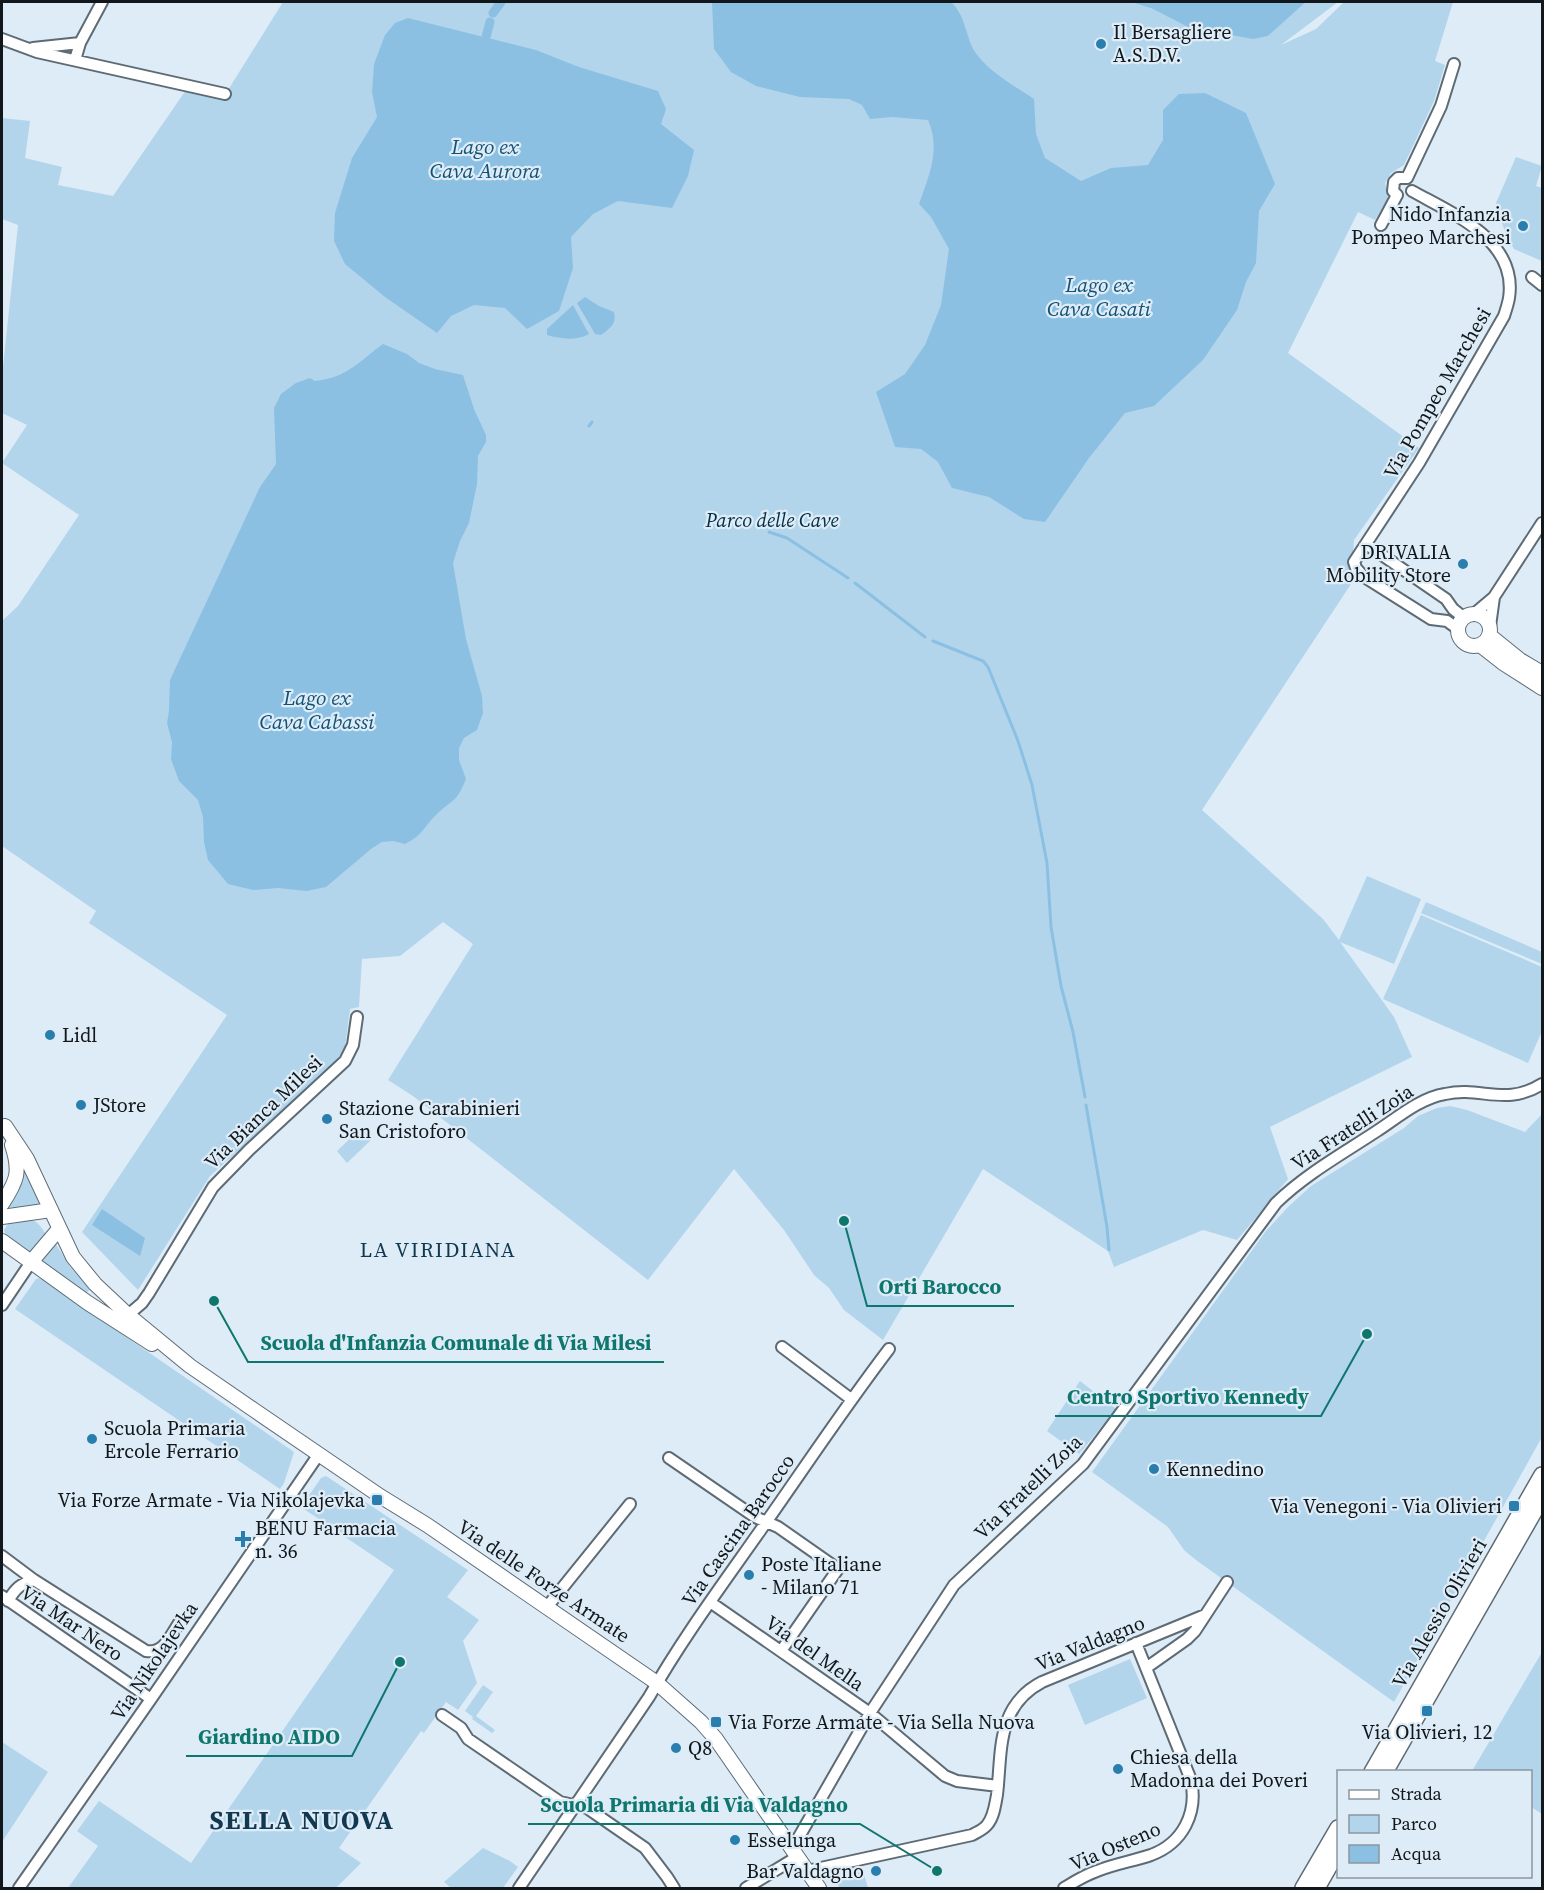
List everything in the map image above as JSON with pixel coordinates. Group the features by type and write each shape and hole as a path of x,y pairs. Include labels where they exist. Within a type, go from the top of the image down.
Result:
{"main road":[{"name":"Via Alessio Olivieri","path":"1373,1770 1542,1475"},
{"name":"Via Alessio Olivieri","path":"1386,1770 1542,1498"},
{"path":"1303,1888 1337,1830"},
{"path":"1317,1888 1337,1853"}],"street":[{"path":"75,60 80,43 102,2"},
{"path":"2,39 25,49 225,94"},
{"path":"25,49 80,43"},
{"path":"1407,178 1441,106 1454,64"},
{"path":"1401,177 1407,178 1412,183 1412,191 1407,196 1397,195 1393,190 1394,182 1401,177"},
{"name":"Via Pompeo Marchesi","path":"1412,191 1474,227 1490,239 1499,251 1505,266 1509,280 1509,297 1504,316 1491,340 1419,463 1354,562 1359,574 1431,619 1465,620"},
{"path":"1381,225 1397,195"},
{"path":"1532,277 1542,285"},
{"path":"1494,597 1486,635 1472,646 1465,643 1460,637 1465,620 1494,597 1542,523"},
{"path":"1366,544 1446,599 1465,620"},
{"path":"1465,620 1483,616 1486,635 1503,663 1542,688"},
{"path":"1486,635 1542,673"},
{"name":"Via Bianca Milesi","path":"128,1315 142,1303 149,1293 213,1186 345,1060 353,1045 357,1017"},
{"name":"Via Fratelli Zoia","path":"795,1853 870,1713 954,1585 1083,1464 1266,1215 1290,1189 1411,1109 1432,1098 1442,1094 1465,1092 1508,1096 1523,1094 1542,1084"},
{"name":"Via delle Forze Armate","path":"2,1204 18,1170 3,1123"},
{"name":"Via delle Forze Armate","path":"3,1123 27,1159 73,1257 114,1302 190,1366 657,1683 701,1722 716,1739 819,1888"},
{"path":"2,1217 51,1210"},
{"path":"2,1305 31,1262 59,1229"},
{"name":"Via delle Forze Armate","path":"2,1241 88,1302 190,1366"},
{"path":"114,1302 130,1303 149,1293"},
{"path":"88,1302 103,1305 117,1315 128,1315"},
{"path":"782,1347 851,1399"},
{"name":"Via Cascina Barocco","path":"519,1888 632,1724 710,1602 889,1348"},
{"name":"Via Nikolajevka","path":"19,1888 319,1454"},
{"path":"669,1458 755,1517 767,1522 838,1569 781,1651"},
{"path":"547,1607 630,1504"},
{"path":"2,1556 34,1580 146,1651 162,1648 179,1623"},
{"path":"5,1598 25,1582 34,1580"},
{"path":"1146,1668 1187,1639 1227,1582"},
{"name":"Via Mar Nero","path":"5,1598 151,1699"},
{"name":"Via del Mella","path":"710,1602 870,1713 950,1779 998,1786"},
{"name":"Via Valdagno","path":"807,1871 972,1835 986,1828 992,1818 998,1786 1004,1727 1009,1713 1024,1693 1042,1682 1205,1615"},
{"path":"1180,1626 1187,1634 1187,1639"},
{"name":"Via Osteno","path":"1064,1888 1097,1871 1151,1855 1166,1848 1181,1833 1190,1817 1193,1800 1191,1780 1136,1643"},
{"path":"442,1714 461,1728 468,1739 561,1802 588,1808 645,1848 674,1888"},
{"path":"746,1888 795,1853"}],"green space":[{"name":"Parco delle Cave","path":"283,2 1131,2 1268,36 1306,2 1338,2 1281,45 1316,29 1344,2 1453,2 1435,61 1445,65 1434,101 1404,165 1391,173 1385,183 1389,197 1375,220 1358,212 1288,353 1419,448 1354,540 1351,584 1202,810 1323,919 1339,940 1367,876 1421,899 1394,964 1340,942 1394,1017 1412,1057 1270,1127 1288,1179 1237,1240 1203,1230 1114,1267 1108,1251 983,1169 883,1340 844,1310 829,1288 814,1275 784,1230 734,1169 648,1280 413,1096 388,1080 473,944 443,922 400,956 362,959 359,1007 350,1009 345,1047 334,1064 210,1176 138,1290 82,1232 227,1015 89,923 96,911 2,846 2,621 18,606 79,515 2,463 27,425 2,413 2,377 18,225 2,219 2,118 30,121 25,158 62,167 58,185 113,196 186,90 223,98"},
{"name":"Nido Infanzia Pompeo Marchesi","path":"1516,157 1542,166 1536,186 1542,188 1542,261 1514,249 1506,235 1496,203"},
{"path":"1426,902 1542,952 1542,964 1421,913"},
{"path":"1421,915 1542,967 1542,1031 1528,1063 1383,999"},
{"path":"1450,1106 1525,1132 1542,1114 1542,1437 1394,1702 1196,1560 1184,1550 1168,1527 1092,1472 1266,1231 1288,1207 1311,1186 1404,1128 1418,1116 1437,1108"},
{"path":"360,1129 371,1140 347,1163 337,1151"},
{"path":"24,1169 43,1204 5,1208 16,1189"},
{"path":"27,1219 39,1224 46,1235 31,1252 23,1250 6,1237 4,1230 8,1224"},
{"path":"55,1243 71,1268 90,1289 86,1294 39,1260"},
{"path":"40,1278 294,1452 280,1489 15,1309 36,1279"},
{"path":"1080,1381 1116,1409 1079,1454 1047,1431"},
{"path":"326,1476 468,1570 447,1597 479,1620 463,1641 477,1683 458,1710 446,1702 424,1733 421,1731 339,1848 361,1863 336,1888 68,1888 98,1846 77,1831 99,1801 191,1863 394,1570 301,1507 321,1478"},
{"path":"1542,1652 1542,1814 1532,1808 1532,1770 1473,1770"},
{"path":"1130,1659 1147,1698 1085,1725 1068,1685"},
{"path":"483,1685 493,1692 476,1716 495,1730 492,1733 465,1711"},
{"path":"2,1742 48,1772 2,1842"},
{"path":"483,1848 518,1867 503,1888 451,1888 444,1882"},
{"path":"863,1871 868,1888 840,1888 832,1877"}],"water":[{"name":"Lago ex Cava Casati","path":"712,2 951,2 961,15 974,50 983,62 1034,99 1036,134 1045,158 1081,181 1111,168 1148,165 1163,140 1163,110 1179,94 1205,93 1246,113 1275,184 1259,211 1256,263 1246,282 1237,310 1203,360 1154,406 1125,413 1089,458 1045,522 1024,519 989,497 952,488 938,462 921,449 895,447 876,392 905,374 925,345 941,305 949,249 931,217 919,204 930,173 934,152 932,131 928,120 892,117 870,119 862,105 849,99 800,97 756,86 731,72 714,49"},
{"path":"1131,2 1306,2 1268,36 1253,39 1188,27 1153,9"},
{"name":"Lago ex Cava Aurora","path":"408,18 536,50 579,67 658,91 666,109 661,124 694,150 688,176 672,208 618,201 593,214 571,237 573,268 559,311 527,329 505,308 474,305 451,316 437,333 385,297 345,264 334,241 335,213 352,158 377,117 372,92 374,64 385,35 395,23"},
{"path":"585,297 614,312 614,323 601,335 595,334 577,303"},
{"path":"573,305 589,334 568,339 547,335 547,329"},
{"name":"Lago ex Cava Cabassi","path":"383,344 407,354 419,363 463,375 474,409 486,435 486,442 478,456 477,484 469,523 453,563 466,639 482,696 483,713 477,730 464,738 459,748 459,760 466,779 456,797 416,837 405,844 393,841 382,842 326,887 307,891 278,888 253,890 228,884 208,860 204,842 203,817 198,800 179,781 171,759 172,742 167,723 170,680 260,487 276,464 274,408 281,394 296,383 310,378 315,381 341,374 354,367"},
{"path":"102,1209 145,1238 140,1256 92,1225"}],"waterway":[{"path":"493,13 501,2"},
{"path":"486,37 490,22"},
{"path":"589,426 592,422"},
{"path":"769,532 787,538 848,578"},
{"path":"855,583 925,637"},
{"path":"933,641 983,661 988,667 1018,741 1032,785 1047,863 1051,927 1085,1097"},
{"path":"1086,1105 1109,1250"}],"place":[{"name":"Il Bersagliere A.S.D.V.","path":"1101,44"},
{"name":"Nido Infanzia Pompeo Marchesi","path":"1523,226"},
{"name":"DRIVALIA Mobility Store","path":"1463,564"},
{"name":"Lidl","path":"50,1035"},
{"name":"JStore","path":"81,1105"},
{"name":"Stazione Carabinieri San Cristoforo","path":"327,1119"},
{"name":"Orti Barocco","path":"844,1221"},
{"name":"Scuola d'Infanzia Comunale di Via Milesi","path":"214,1301"},
{"name":"Centro Sportivo Kennedy","path":"1367,1334"},
{"name":"Scuola Primaria Ercole Ferrario","path":"92,1439"},
{"name":"Kennedino","path":"1154,1469"},
{"name":"Via Forze Armate - Via Nikolajevka","path":"377,1500"},
{"name":"Via Venegoni - Via Olivieri","path":"1514,1506"},
{"name":"BENU Farmacia n. 36","path":"243,1539"},
{"name":"Poste Italiane - Milano 71","path":"749,1575"},
{"name":"Giardino AIDO","path":"400,1662"},
{"name":"Via Olivieri, 12","path":"1427,1711"},
{"name":"Via Forze Armate - Via Sella Nuova","path":"716,1722"},
{"name":"Q8","path":"676,1748"},
{"name":"Chiesa della Madonna dei Poveri","path":"1118,1769"},
{"name":"Esselunga","path":"735,1840"},
{"name":"Bar Valdagno","path":"876,1871"},
{"name":"Scuola Primaria di Via Valdagno","path":"937,1871"}],"district":[{"name":"LA VIRIDIANA","path":"438,1250"},
{"name":"SELLA NUOVA","path":"302,1820"}]}
